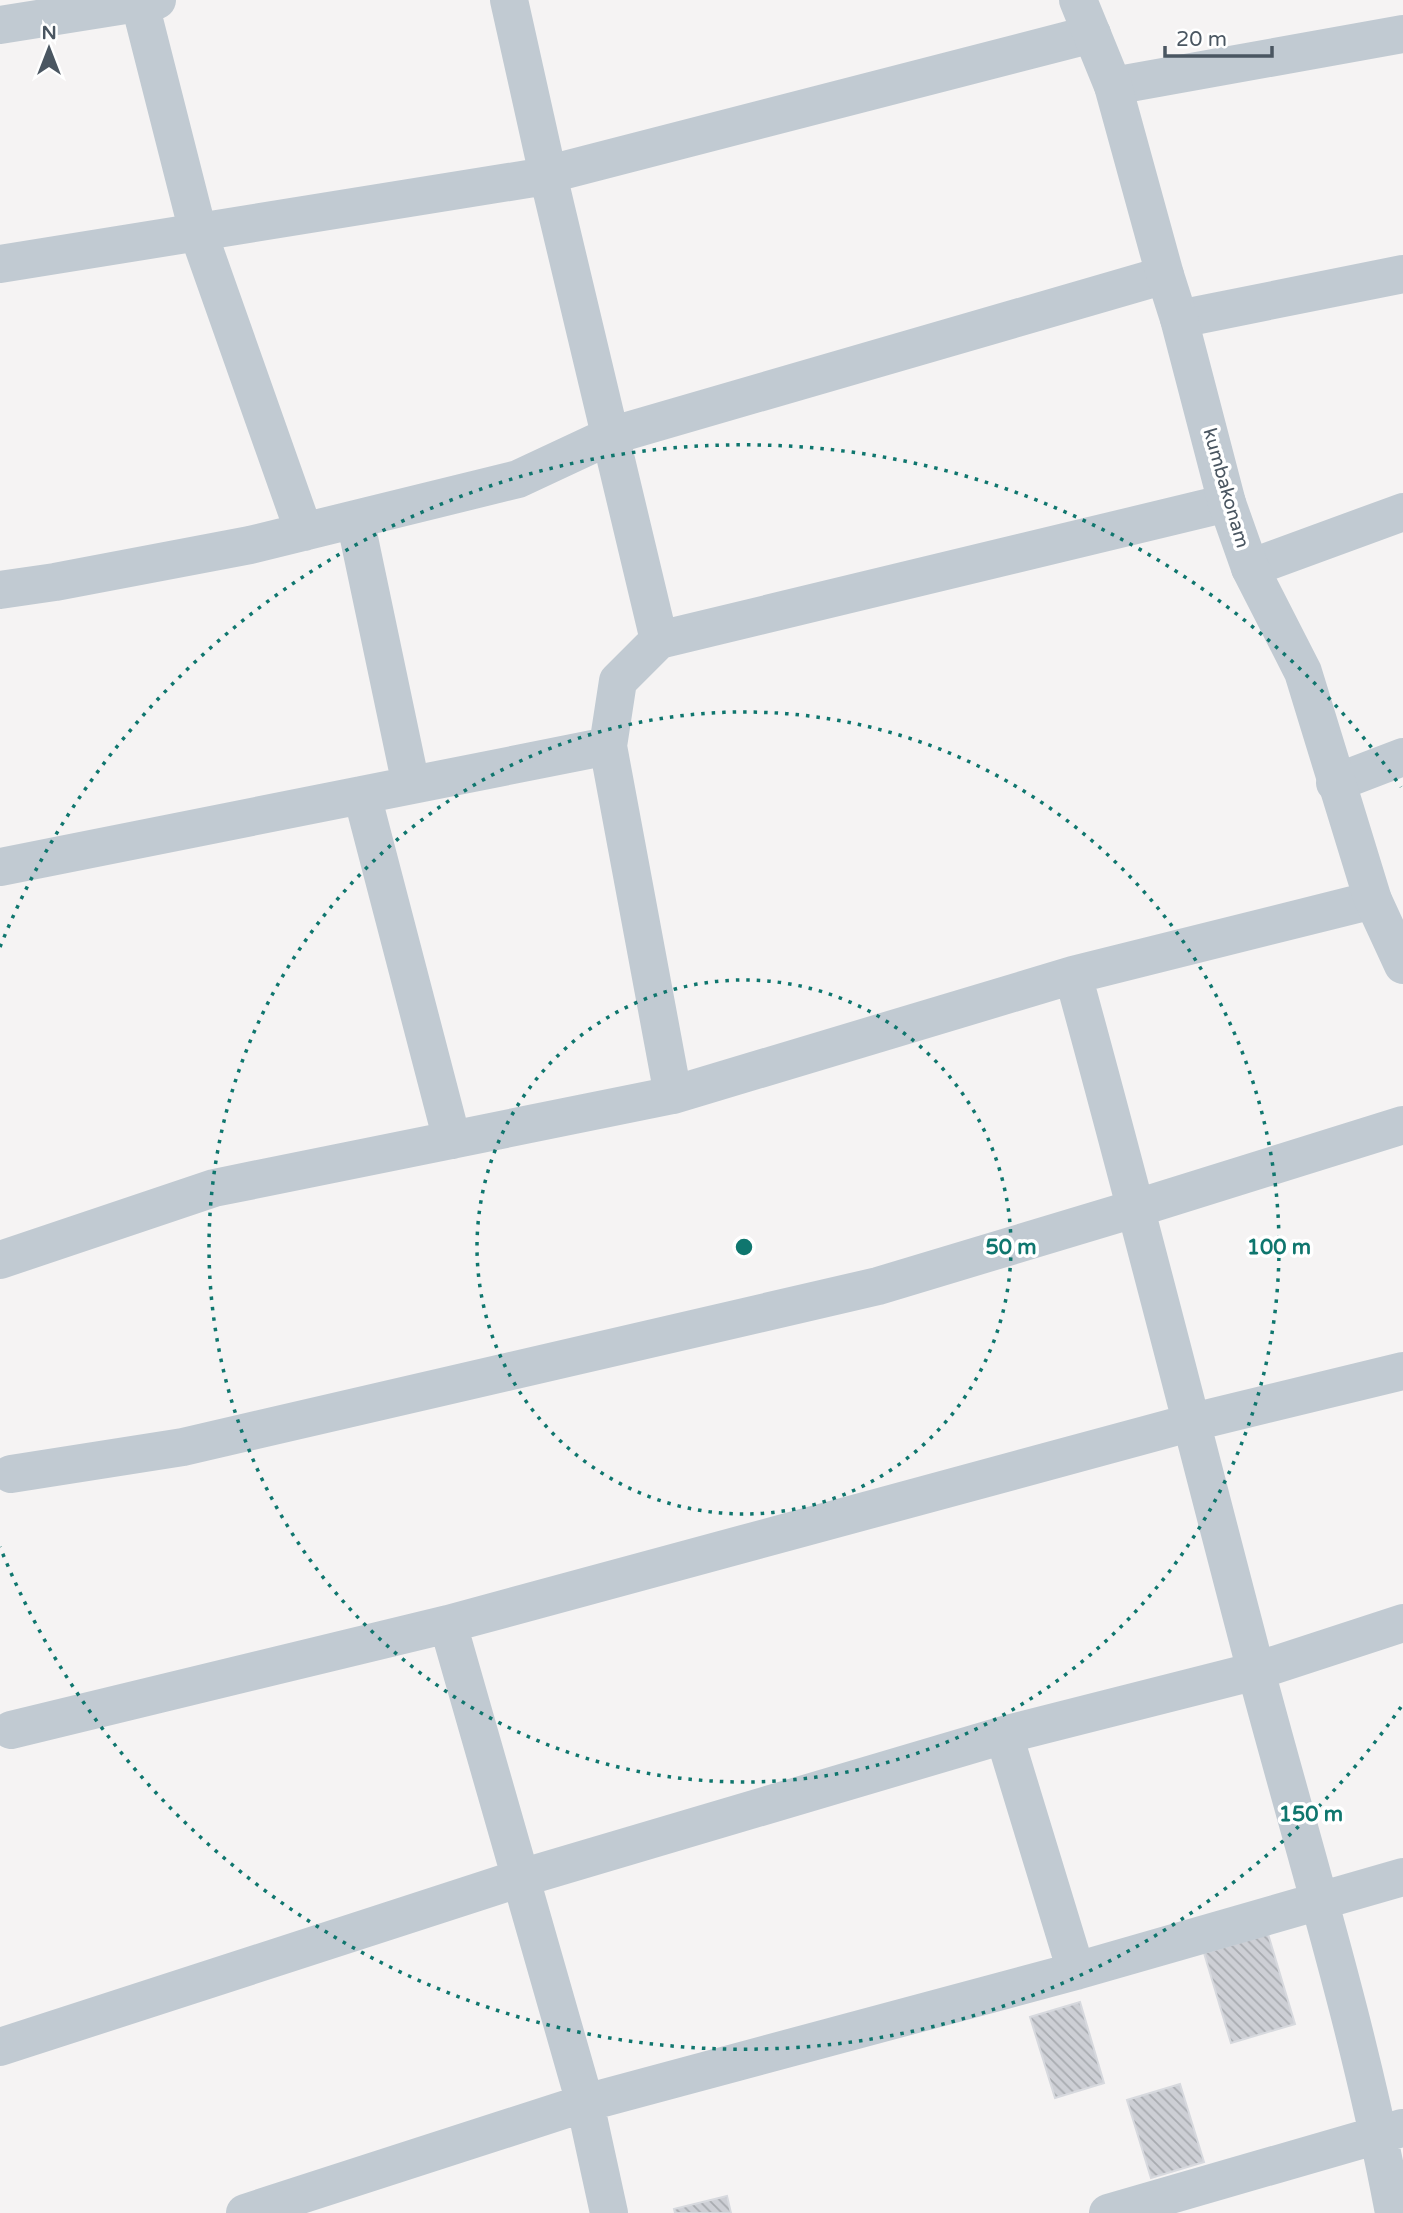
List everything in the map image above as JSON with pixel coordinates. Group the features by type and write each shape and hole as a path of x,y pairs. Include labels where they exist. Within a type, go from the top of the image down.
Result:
{"street":[{"path":"509,0 659,640"},
{"path":"0,24 145,1 198,232 304,532"},
{"path":"0,264 548,175 1085,17"},
{"name":"kumbakonam","path":"1085,17 1113,86 1179,319 1227,503 1250,568 1303,672 1373,900 1403,965"},
{"path":"1113,86 1403,34"},
{"path":"1179,319 1403,274"},
{"path":"0,590 55,583 250,545 518,479 610,436 1165,275"},
{"path":"673,1095 608,746 618,681 659,640 1227,503"},
{"path":"1250,568 1403,512"},
{"path":"355,519 411,785"},
{"path":"0,867 608,746"},
{"path":"1335,783 1403,757"},
{"path":"362,795 452,1140"},
{"path":"0,1260 214,1188 673,1095 1073,975 1373,900"},
{"path":"1073,975 1137,1208 1256,1671 1320,1902 1391,2130 1394,2213"},
{"path":"11,1474 183,1447 878,1286 1403,1125"},
{"path":"11,1730 448,1623 1193,1422 1403,1371"},
{"path":"448,1623 585,2103 609,2213"},
{"path":"0,2047 521,1878 1004,1735 1256,1671 1403,1623"},
{"path":"1004,1735 1076,1971"},
{"path":"245,2213 585,2103 1076,1971 1403,1877"},
{"path":"1108,2213 1391,2130"}],"building":[{"path":"1268,1934 1295,2024 1231,2043 1204,1953"},
{"path":"1080,2002 1104,2083 1055,2098 1030,2017"},
{"path":"1180,2084 1204,2162 1151,2178 1127,2100"},
{"path":"727,2196 731,2213 675,2213 674,2209"}]}
